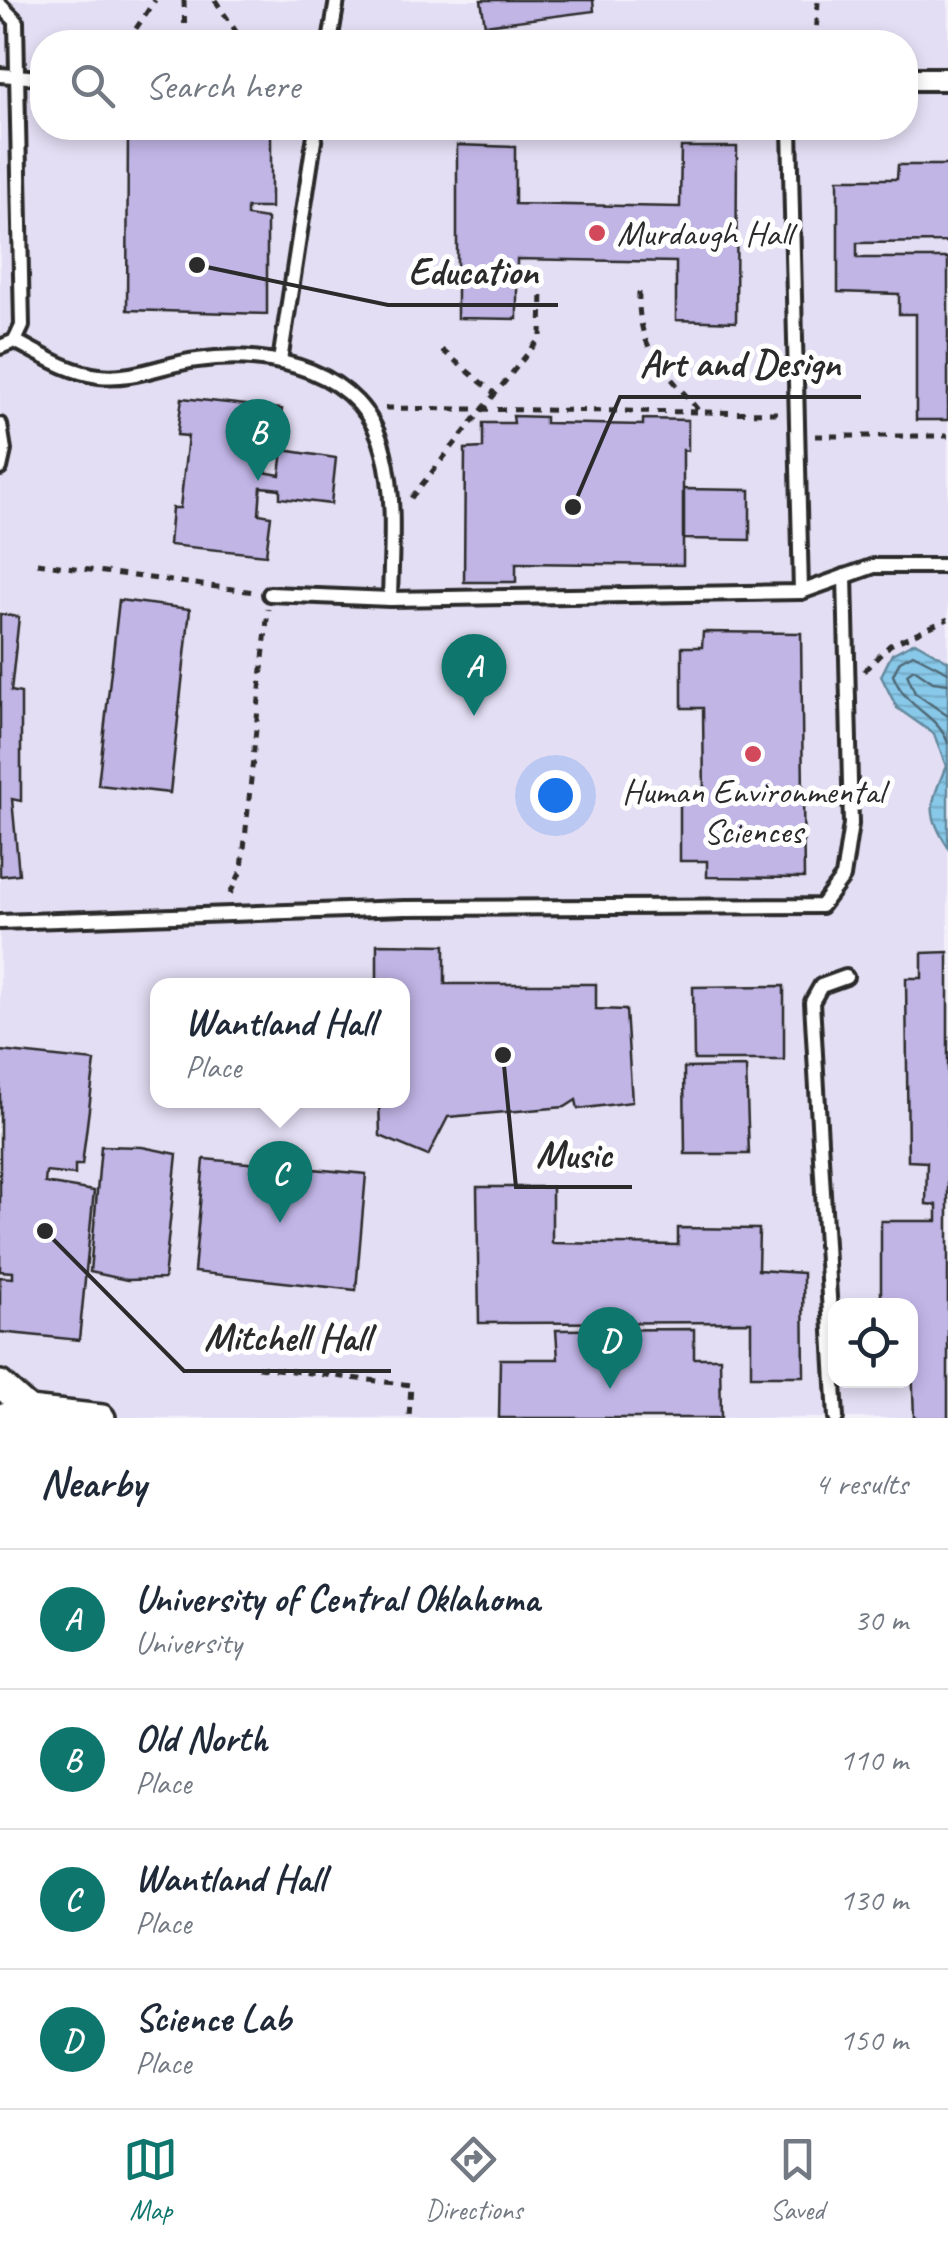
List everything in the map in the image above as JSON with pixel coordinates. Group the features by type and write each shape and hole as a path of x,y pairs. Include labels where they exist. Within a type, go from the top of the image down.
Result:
{"street":[{"path":"918,80 948,80"},
{"path":"0,1384 29,1410"},
{"path":"0,1417 29,1410 102,1418"}],"lane":[{"path":"332,30 337,0"},
{"path":"0,6 16,22 22,326 15,341 0,347"},
{"path":"0,76 30,77"},
{"path":"280,361 314,140"},
{"path":"790,140 800,592"},
{"path":"15,341 69,369 102,376 140,375 196,360 280,361 322,373 362,408 384,451 391,524 390,599"},
{"path":"0,425 4,450 0,468"},
{"path":"270,594 390,599 800,592 874,566 948,566"},
{"path":"0,922 405,908 821,906 842,877 851,824 845,576"},
{"path":"836,1418 812,1002 821,986 846,977"}],"path":[{"path":"135,30 155,0"},
{"path":"184,0 184,30"},
{"path":"215,0 235,30"},
{"path":"817,30 818,0"},
{"path":"391,524 541,337 542,287"},
{"path":"639,292 638,328 644,342 698,410"},
{"path":"442,350 494,393"},
{"path":"362,408 797,414"},
{"path":"797,436 948,436"},
{"path":"37,564 270,594 242,869 219,914"},
{"path":"848,672 868,671 890,646 948,619"},
{"path":"258,1367 411,1386 410,1418"}],"shaded area":[{"path":"0,0 948,0 948,1418 0,1418"}],"water":[{"path":"915,642 948,661 948,847 933,816 934,799 946,766 934,734 897,708 881,676 892,654"}],"building":[{"path":"481,0 593,0 594,11 485,25"},
{"path":"128,140 271,140 271,208 247,208 247,216 267,219 267,314 127,310"},
{"name":"Murdaugh Hall","path":"457,145 515,147 515,204 680,207 681,147 737,147 736,322 676,320 676,262 517,259 517,319 457,318"},
{"path":"898,165 948,165 948,242 857,243 857,258 948,258 948,420 916,420 916,314 899,314 899,294 838,292 838,179 897,179"},
{"path":"182,398 282,409 278,446 265,444 263,472 280,475 283,450 336,458 331,504 280,498 280,489 261,487 259,514 271,516 266,555 169,545 172,508 180,508 188,436 177,435"},
{"path":"513,416 545,417 545,423 643,425 643,419 688,420 688,451 683,450 683,565 516,563 516,582 464,582 465,449 483,448 483,423 514,423"},
{"path":"684,489 750,490 750,540 684,539"},
{"path":"119,600 190,609 170,793 98,785"},
{"path":"0,614 19,617 11,691 21,693 21,801 12,799 19,874 0,876"},
{"name":"Human Environmental Sciences","path":"703,632 801,633 804,878 707,877 707,861 680,861 680,801 704,801 703,708 682,708 682,647 702,647"},
{"path":"377,944 445,945 445,984 596,984 596,1009 626,1010 632,1102 578,1109 576,1100 565,1107 448,1117 428,1156 380,1136 379,1108 410,1108 410,978 377,978"},
{"path":"948,952 948,1418 914,1418 918,1298 881,1298 881,1221 937,1221 937,1205 926,1204 927,1162 908,1161 906,978 922,978 922,953"},
{"path":"784,986 784,1060 694,1060 693,987"},
{"path":"0,1051 95,1061 82,1165 75,1165 75,1175 46,1172 45,1183 94,1191 79,1340 0,1332 0,1277 13,1278 13,1272 0,1271"},
{"path":"746,1067 749,1154 685,1154 684,1068"},
{"path":"101,1146 142,1147 177,1154 164,1279 127,1280 90,1272"},
{"path":"204,1159 366,1174 356,1290 194,1272"},
{"path":"477,1187 552,1187 552,1243 678,1245 678,1228 759,1229 758,1270 803,1273 804,1376 751,1376 751,1322 479,1323"},
{"path":"694,1329 694,1358 720,1358 721,1418 499,1418 500,1359 558,1359 556,1330"}],"place":[{"name":"Murdaugh Hall","path":"597,233"},
{"name":"Education","path":"197,265"},
{"name":"Old North","path":"258,481"},
{"name":"Art and Design","path":"573,507"},
{"name":"University of Central Oklahoma","path":"474,716"},
{"name":"Human Environmental Sciences","path":"753,754"},
{"name":"Music","path":"503,1055"},
{"name":"Wantland Hall","path":"280,1223"},
{"name":"Mitchell Hall","path":"45,1231"},
{"name":"Science Lab","path":"610,1389"}]}
